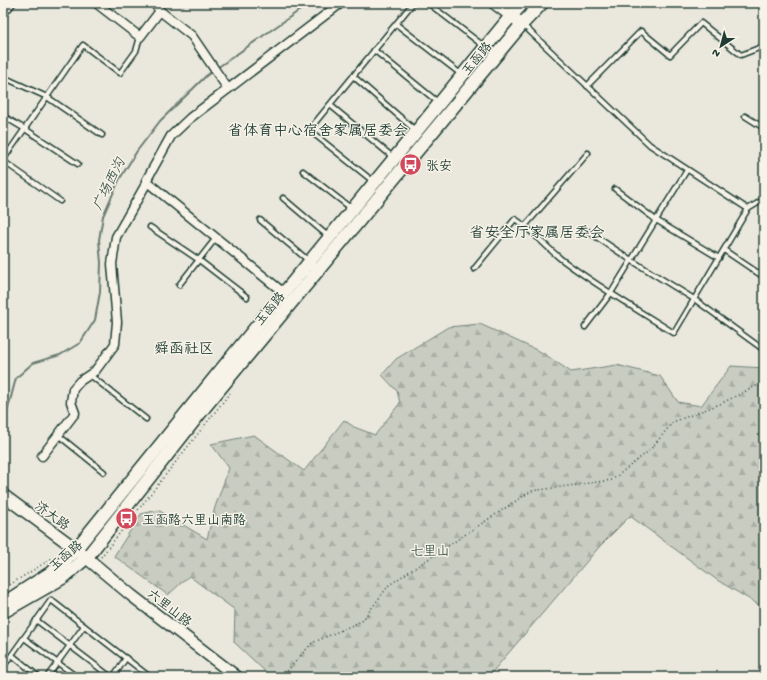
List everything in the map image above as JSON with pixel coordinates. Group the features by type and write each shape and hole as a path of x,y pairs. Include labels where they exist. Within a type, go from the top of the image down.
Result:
{"main road":[{"path":"494,3 522,24"},
{"name":"玉函路","path":"3,604 58,568 76,549 394,158 523,3"},
{"name":"玉函路","path":"3,612 64,577 87,557 204,408 522,24 542,3"},
{"name":"济大路","path":"3,495 87,557"},
{"name":"六里山路","path":"87,557 131,595 237,677"}],"street":[{"path":"3,13 11,3"},
{"path":"96,3 140,37 160,11"},
{"path":"154,3 160,11 192,36 228,89"},
{"path":"284,293 146,182 171,136 190,118 341,3"},
{"path":"42,456 75,413 71,402 73,389 80,381 95,371 115,344 117,322 112,264 116,237 146,184"}],"lane":[{"path":"374,183 309,130 413,3"},
{"path":"428,3 485,48"},
{"path":"587,86 640,31 670,55 701,23 741,55 764,46"},
{"path":"396,24 462,75"},
{"path":"522,24 650,145 748,209"},
{"path":"60,201 3,161 83,45 120,72 136,51 140,37"},
{"path":"374,50 440,103"},
{"path":"353,76 416,132"},
{"path":"3,77 47,97 102,135"},
{"path":"330,105 394,158"},
{"path":"3,116 78,164"},
{"path":"745,116 764,128"},
{"path":"525,226 588,153"},
{"path":"585,327 611,293 687,170"},
{"path":"303,171 352,210"},
{"path":"615,189 656,220 719,258"},
{"path":"474,269 515,219 525,226 560,258 611,293 674,333 748,209 761,201 764,196"},
{"path":"283,198 330,237"},
{"path":"260,220 310,262"},
{"path":"150,227 199,260 247,297"},
{"path":"586,230 694,299 764,350"},
{"path":"179,285 216,238"},
{"path":"724,250 764,276"},
{"path":"89,375 146,419"},
{"path":"58,435 104,472"},
{"path":"3,667 51,600 150,677"},
{"path":"36,620 112,677 126,658"},
{"path":"47,677 84,626"},
{"path":"24,638 77,677"},
{"path":"3,656 8,660"},
{"path":"12,656 39,677"},
{"path":"3,673 8,677"}],"path":[{"path":"282,677 312,643 362,620 389,585 531,491 612,480 650,450 673,422 720,404 756,386 764,386"},
{"path":"286,672 291,677"}],"green space":[{"name":"七里山","path":"480,324 543,353 571,372 617,365 660,376 678,402 701,406 731,366 764,368 764,608 717,580 630,516 600,546 488,677 271,677 234,642 235,610 189,576 168,595 114,556 141,514 158,510 207,539 215,507 229,468 211,444 254,435 304,471 344,420 354,427 375,435 400,403 397,391 382,375 396,359 448,327"}],"waterway":[{"name":"广场西沟","path":"217,68 310,3"},
{"name":"广场西沟","path":"3,434 5,420 16,378 33,363 60,355 80,343 95,320 100,292 101,263 99,240 103,216 119,180 137,151 160,121 214,70"}],"place":[{"name":"张安","path":"410,165"},
{"name":"玉函路六里山南路","path":"126,519"}],"district":[{"name":"省体育中心宿舍家属居委会","path":"318,130"},
{"name":"省安全厅家属居委会","path":"537,232"},
{"name":"舜函社区","path":"184,348"}]}
